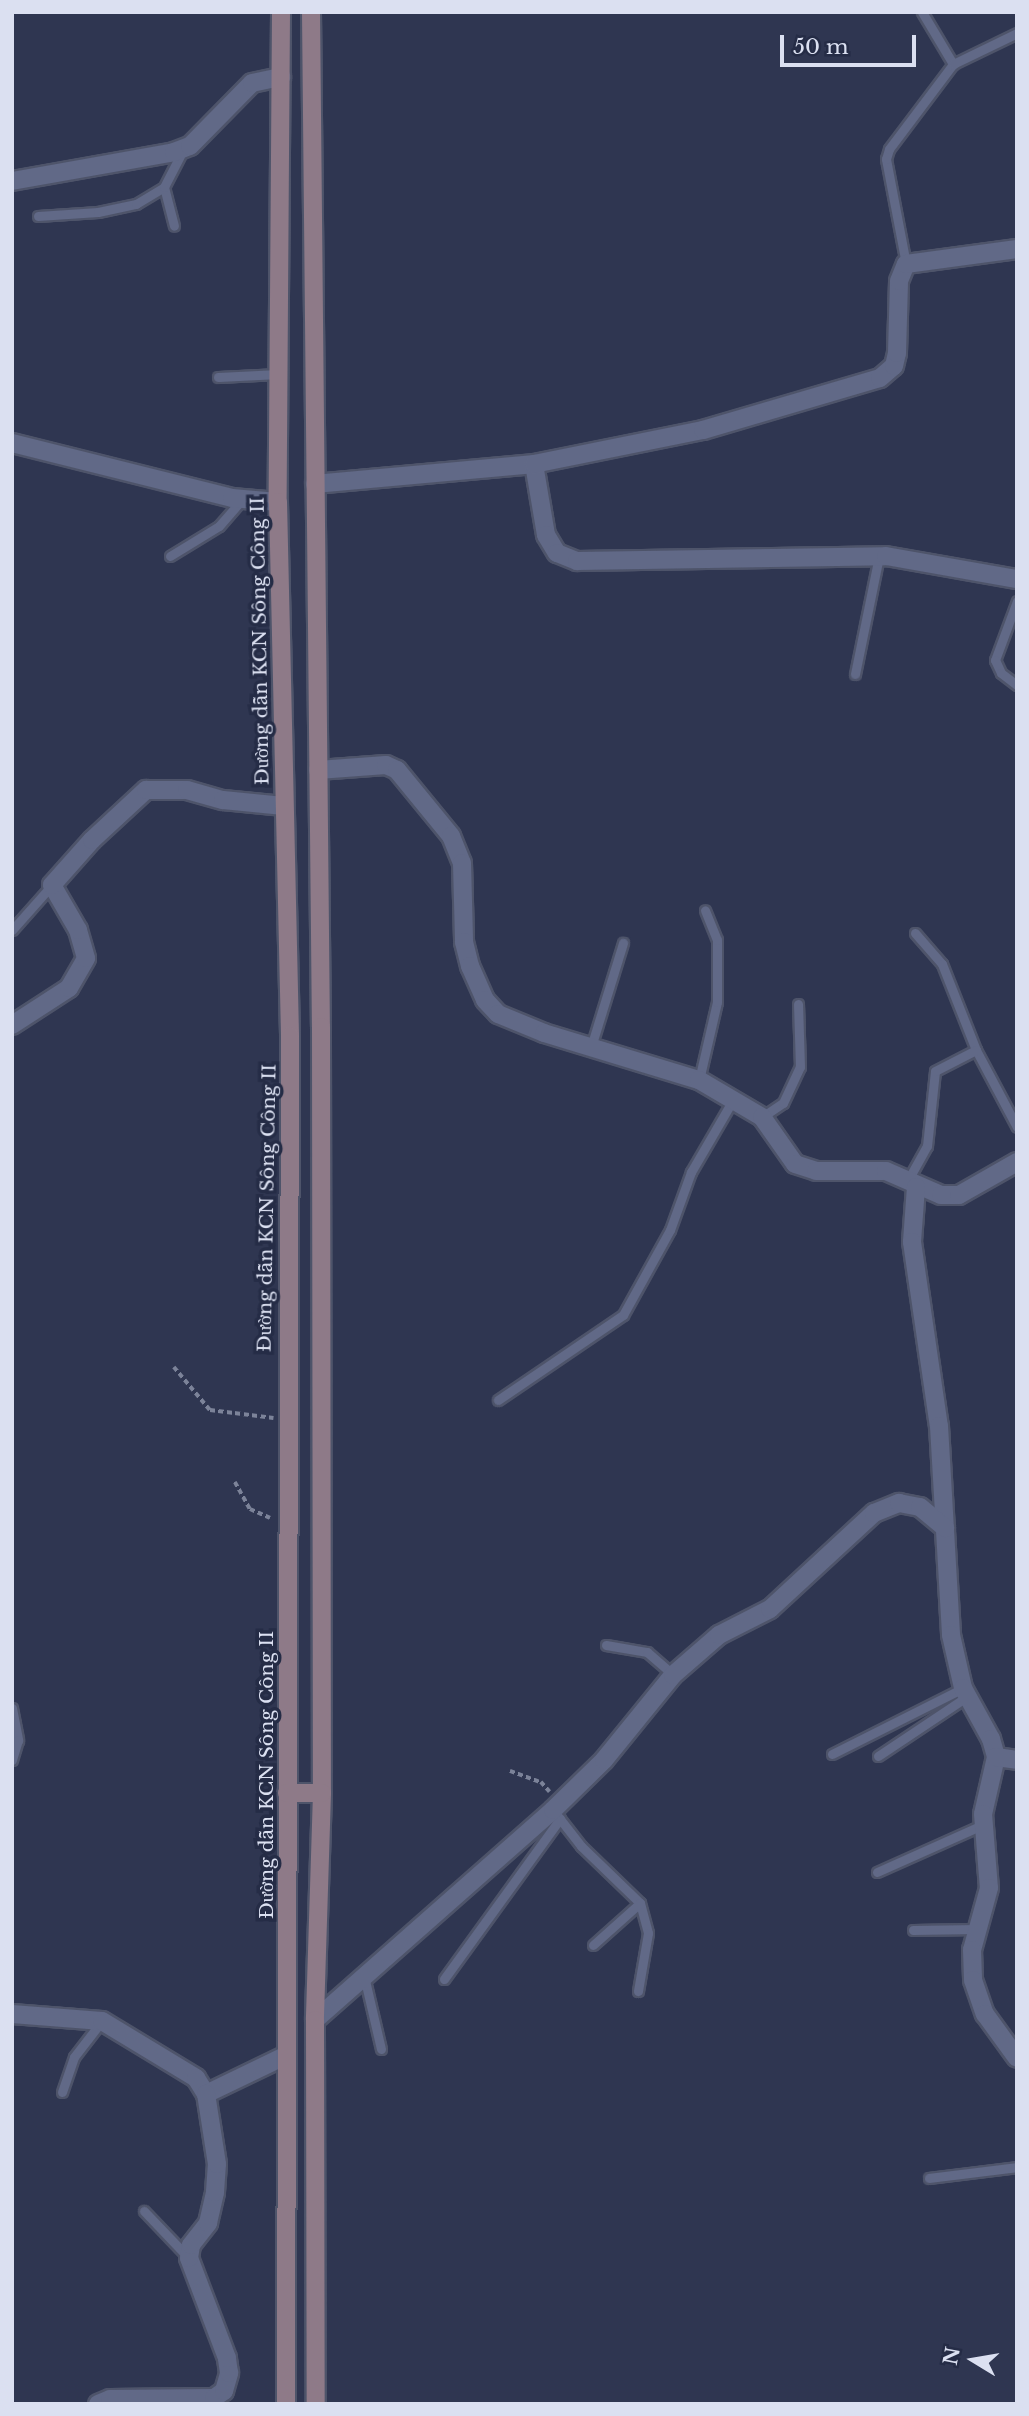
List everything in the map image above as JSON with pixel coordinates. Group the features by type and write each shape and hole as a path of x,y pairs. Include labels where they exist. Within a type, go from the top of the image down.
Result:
{"street":[{"name":"Đường dẫn KCN Sông Công II","path":"281,12 278,502 290,1036 285,1524 286,2404"},
{"path":"311,12 310,161 318,770 322,1793 315,2020 316,2404"},
{"path":"12,181 184,148 252,83 281,77"},
{"path":"281,161 310,161"},
{"path":"315,484 534,464 702,430 880,378 894,366 897,353 900,281 906,264 1017,249"},
{"path":"12,443 243,499 278,502"},
{"path":"534,464 546,535 557,553 577,561 879,556 918,559 1017,579"},
{"path":"318,770 386,765 413,784 458,848 464,942 485,1000 498,1014 591,1047 699,1080 734,1098 762,1117 796,1164 816,1171 886,1171 940,1195 959,1195 1017,1162"},
{"path":"12,1025 69,988 86,958 78,930 52,885 92,840 146,790 187,790 223,800 284,806"},
{"path":"912,1183 912,1242 939,1426 951,1635 965,1692 992,1739 996,1757 982,1825 989,1888 972,1950 973,1980 985,2014 1017,2058"},
{"path":"315,2020 364,1975 558,1811 604,1760 673,1675 719,1635 770,1609 874,1513 899,1503 920,1507 946,1528"},
{"path":"996,1757 1017,1760"},
{"path":"287,1793 322,1793"},
{"path":"12,2014 102,2021 196,2078 206,2094 215,2139 215,2192 208,2222 191,2245 189,2258 227,2358 229,2373 224,2391 214,2398 96,2404"},
{"path":"206,2094 287,2055"}],"lane":[{"path":"922,12 953,64"},
{"path":"906,264 886,159 911,117 953,64 1017,33"},
{"path":"38,216 99,212 136,204 164,187 184,148"},
{"path":"164,187 174,226"},
{"path":"218,377 279,374"},
{"path":"170,556 219,526 243,499"},
{"path":"855,674 879,556"},
{"path":"1017,601 995,660 1001,673 1017,685"},
{"path":"12,930 52,885"},
{"path":"699,1080 717,1002 717,940 705,910"},
{"path":"915,933 942,964 976,1050 1017,1127"},
{"path":"591,1047 623,943"},
{"path":"762,1117 783,1103 800,1067 798,1004"},
{"path":"912,1183 927,1146 935,1071 976,1050"},
{"path":"498,1400 623,1315 670,1230 691,1172 734,1098"},
{"path":"606,1645 647,1652 673,1675"},
{"path":"832,1754 965,1692"},
{"path":"877,1756 965,1692"},
{"path":"12,1708 19,1740 12,1760"},
{"path":"444,1979 558,1811 581,1846 640,1903 648,1933 638,1991"},
{"path":"877,1872 982,1825"},
{"path":"593,1945 640,1903"},
{"path":"914,1930 979,1929"},
{"path":"364,1975 381,2049"},
{"path":"62,2092 74,2057 102,2021"},
{"path":"929,2178 1017,2167"},
{"path":"145,2211 189,2258"}],"path":[{"path":"174,1367 210,1410 242,1418 286,1418"},
{"path":"235,1482 250,1509 285,1524"},
{"path":"510,1771 541,1782 558,1811"}]}
